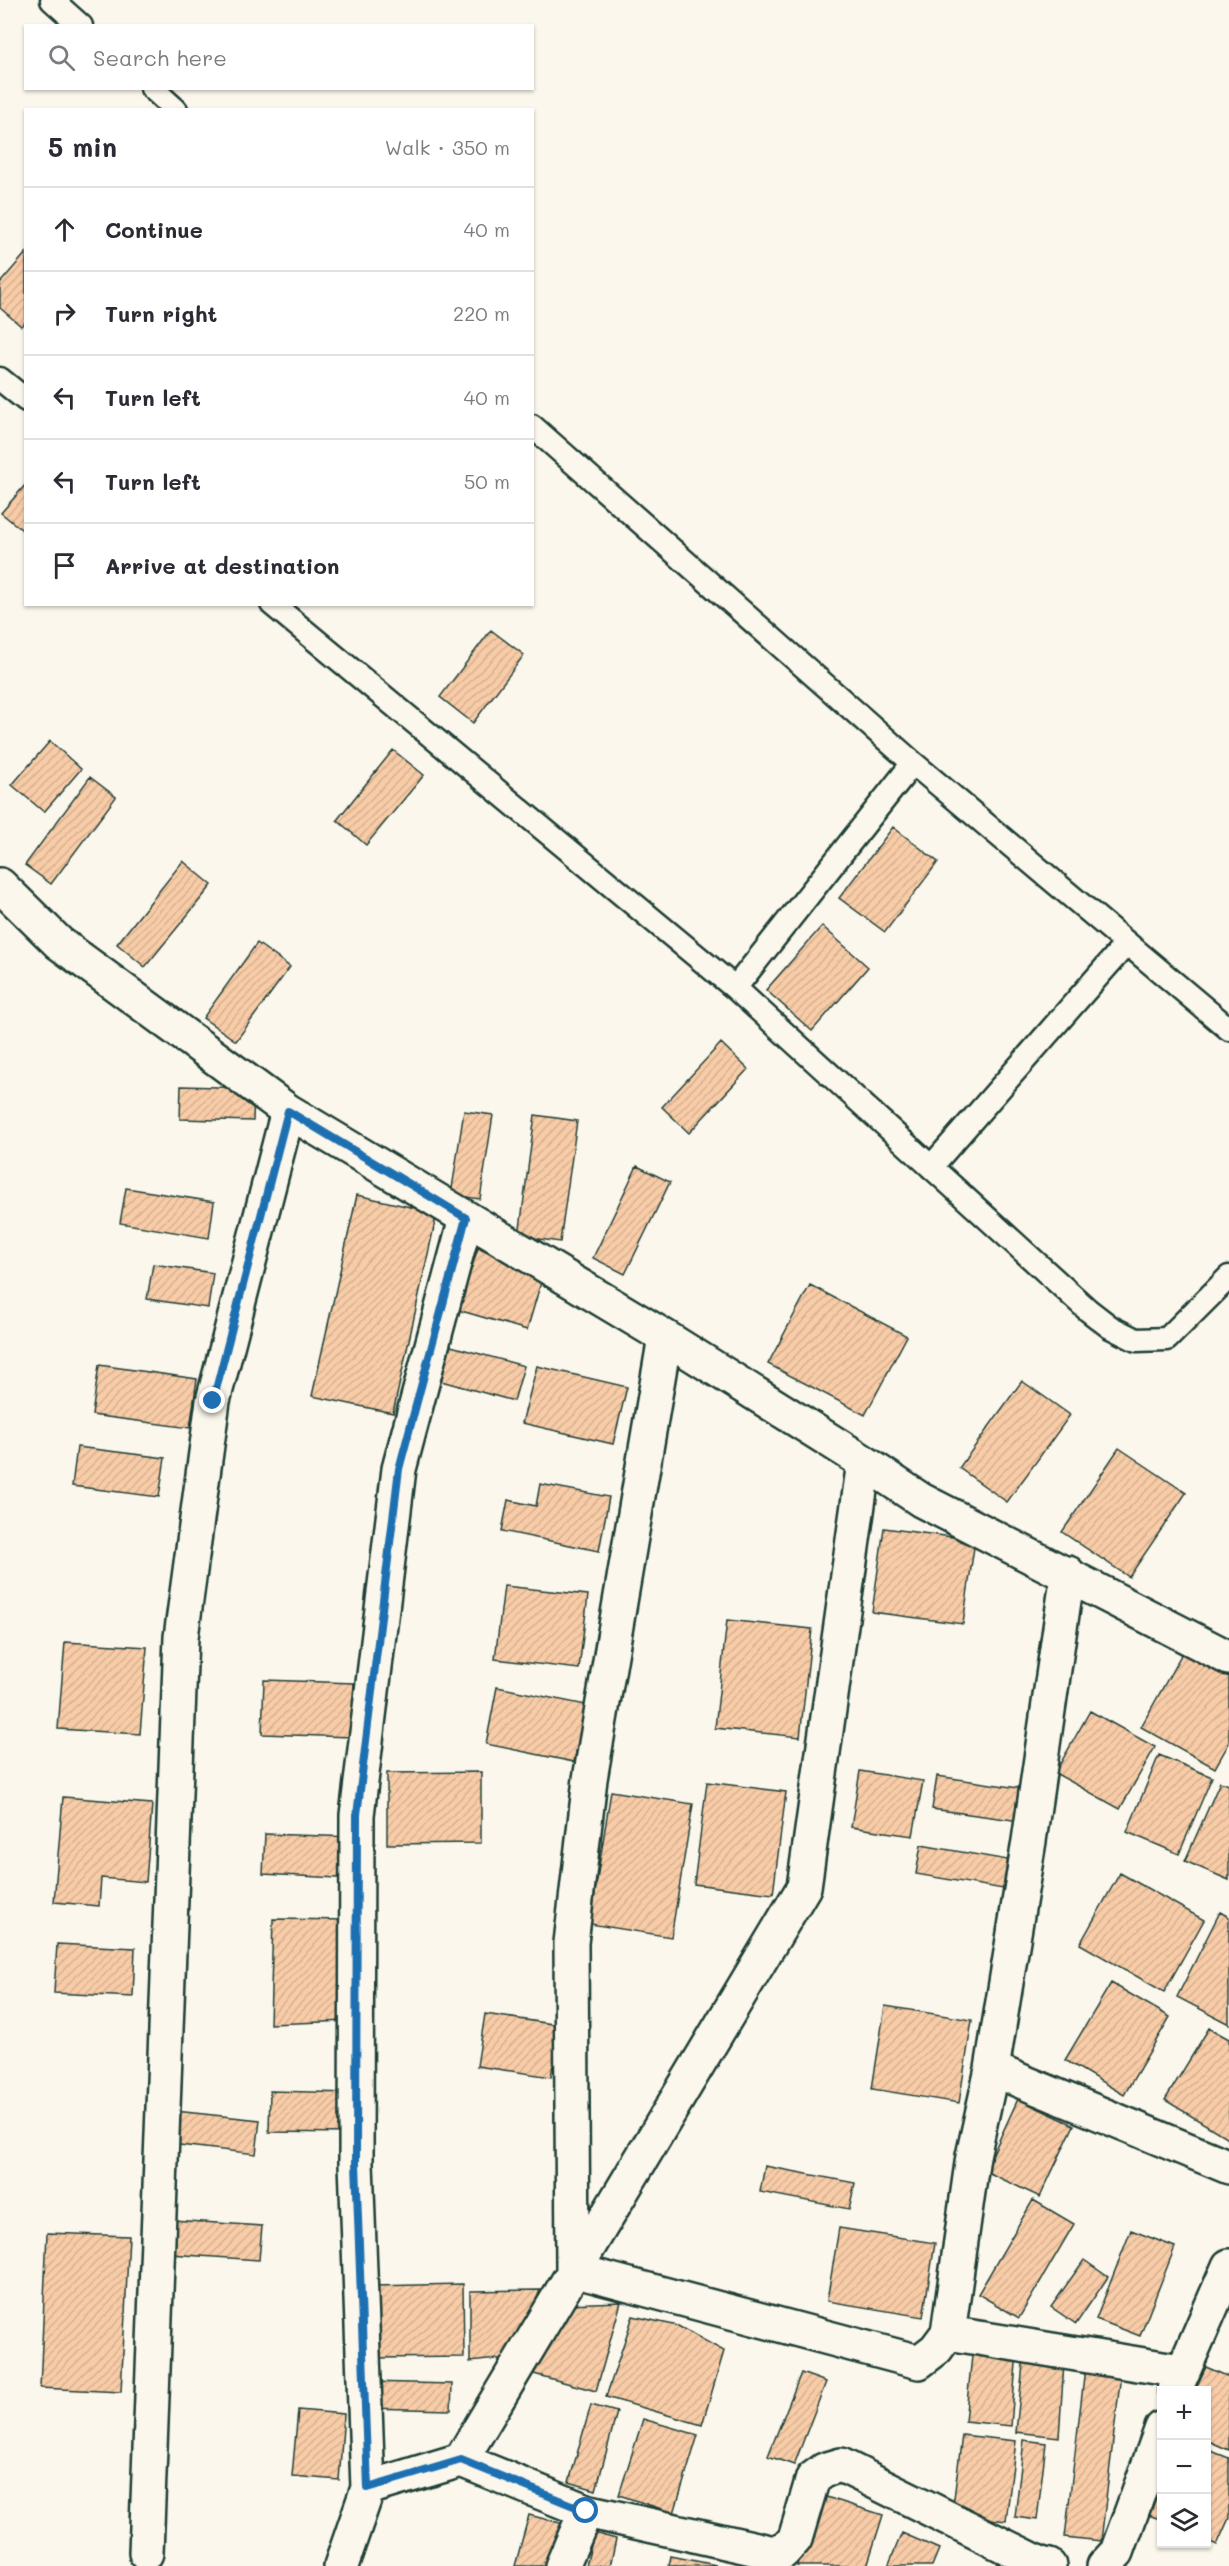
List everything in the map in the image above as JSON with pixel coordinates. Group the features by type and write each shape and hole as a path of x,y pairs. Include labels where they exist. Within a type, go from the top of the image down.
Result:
{"street":[{"path":"0,885 60,943 288,1111 665,1337 921,1500 1068,1573 1229,1658"},
{"path":"146,2553 181,1637 213,1401 288,1111"},
{"path":"341,2566 368,2488 356,2163 357,1815 399,1469 466,1218"},
{"path":"573,2270 571,1943 590,1779 665,1337"},
{"path":"461,2460 804,1887 864,1462"},
{"path":"573,2270 919,2362 936,2349 948,2333 973,2156 992,2069 1029,1840 1068,1573"},
{"path":"992,2069 1229,2167"},
{"path":"948,2333 1178,2381 1229,2266"},
{"path":"1104,2566 1118,2552 1157,2440"},
{"path":"368,2488 461,2460 586,2511 770,2552 783,2552 795,2539 813,2478 824,2470 841,2465 1041,2565 1049,2566"},
{"path":"562,2566 586,2511"}],"lane":[{"path":"52,0 79,24"},
{"path":"154,90 174,108"},
{"path":"0,379 24,398"},
{"path":"534,428 913,763 1229,1029"},
{"path":"274,606 735,988 1088,1310 1110,1327 1136,1340 1167,1339 1229,1277"},
{"path":"735,988 913,763"},
{"path":"931,1167 1127,943"}],"building":[{"path":"24,255 24,323 21,326 0,308 0,283"},
{"path":"24,486 24,531 1,513"},
{"path":"491,630 524,655 473,723 440,697"},
{"path":"50,741 81,769 44,812 12,785"},
{"path":"393,750 424,775 366,845 337,820"},
{"path":"90,777 116,797 51,884 25,865"},
{"path":"893,827 938,862 885,932 839,898"},
{"path":"183,861 212,885 145,967 117,944"},
{"path":"822,926 868,967 812,1031 766,990"},
{"path":"257,943 290,967 236,1041 203,1018"},
{"path":"721,1043 748,1069 689,1133 662,1107"},
{"path":"181,1086 254,1088 253,1121 180,1119"},
{"path":"464,1111 493,1115 480,1199 451,1195"},
{"path":"535,1115 577,1121 560,1242 519,1236"},
{"path":"637,1166 670,1182 625,1274 593,1258"},
{"path":"126,1188 214,1202 209,1238 120,1223"},
{"path":"357,1195 437,1213 393,1413 312,1396"},
{"path":"478,1248 545,1269 527,1330 458,1310"},
{"path":"153,1264 213,1273 208,1308 147,1299"},
{"path":"810,1285 907,1336 865,1415 768,1364"},
{"path":"440,1343 524,1366 514,1401 430,1378"},
{"path":"99,1365 197,1379 190,1428 92,1415"},
{"path":"537,1366 627,1387 613,1444 522,1423"},
{"path":"1022,1381 1070,1415 1007,1502 959,1468"},
{"path":"77,1447 165,1458 159,1497 72,1486"},
{"path":"1119,1448 1186,1493 1129,1577 1062,1532"},
{"path":"540,1484 609,1497 599,1551 502,1531 508,1500 536,1506"},
{"path":"884,1528 975,1540 963,1624 872,1612"},
{"path":"504,1586 588,1595 579,1669 495,1659"},
{"path":"727,1620 812,1629 800,1737 715,1728"},
{"path":"65,1642 147,1647 140,1734 58,1729"},
{"path":"1186,1646 1229,1670 1229,1743 1215,1768 1141,1727"},
{"path":"264,1680 354,1683 351,1737 262,1734"},
{"path":"497,1687 586,1705 574,1762 486,1744"},
{"path":"1090,1711 1155,1747 1120,1809 1055,1773"},
{"path":"1159,1755 1212,1777 1179,1854 1127,1832"},
{"path":"860,1771 923,1781 913,1836 851,1827"},
{"path":"481,1772 481,1843 387,1844 387,1773"},
{"path":"937,1776 1025,1789 1020,1821 932,1809"},
{"path":"707,1782 786,1792 773,1894 694,1884"},
{"path":"1220,1782 1229,1785 1229,1880 1185,1861"},
{"path":"611,1791 693,1804 671,1937 590,1924"},
{"path":"63,1797 152,1804 146,1882 101,1878 99,1906 54,1902"},
{"path":"265,1834 353,1837 356,1879 263,1874"},
{"path":"921,1845 1008,1860 1003,1889 916,1874"},
{"path":"1120,1873 1204,1920 1164,1992 1080,1944"},
{"path":"1220,1912 1229,1917 1229,2024 1177,1997"},
{"path":"273,1919 351,1920 349,2021 270,2024"},
{"path":"57,1944 135,1948 133,1997 54,1993"},
{"path":"1111,1983 1170,2017 1124,2095 1065,2060"},
{"path":"885,2006 972,2020 959,2103 872,2089"},
{"path":"485,2014 559,2025 551,2077 477,2066"},
{"path":"1209,2028 1229,2039 1229,2139 1165,2100"},
{"path":"270,2091 351,2093 350,2133 269,2132"},
{"path":"1018,2099 1074,2125 1040,2197 985,2171"},
{"path":"175,2111 260,2120 256,2154 171,2144"},
{"path":"765,2166 855,2183 849,2209 760,2192"},
{"path":"1033,2200 1074,2224 1019,2318 978,2294"},
{"path":"172,2220 262,2226 259,2260 170,2254"},
{"path":"839,2228 935,2243 923,2317 827,2301"},
{"path":"1131,2230 1175,2247 1140,2336 1096,2319"},
{"path":"47,2233 129,2236 121,2392 40,2388"},
{"path":"1084,2260 1108,2277 1076,2324 1051,2307"},
{"path":"463,2284 464,2357 374,2358 373,2286"},
{"path":"540,2290 515,2357 470,2362 470,2291"},
{"path":"621,2302 596,2391 523,2371 567,2304"},
{"path":"633,2316 678,2326 724,2351 702,2425 606,2397"},
{"path":"973,2347 1017,2351 1011,2426 965,2421"},
{"path":"1024,2355 1064,2363 1059,2437 1016,2432"},
{"path":"1206,2367 1229,2377 1229,2450 1211,2442 1211,2386 1197,2386"},
{"path":"1085,2369 1121,2374 1101,2541 1065,2537"},
{"path":"801,2373 826,2382 794,2465 768,2456"},
{"path":"367,2382 452,2384 451,2410 366,2408"},
{"path":"591,2405 617,2412 596,2490 569,2482"},
{"path":"298,2410 344,2414 339,2480 292,2476"},
{"path":"643,2419 698,2435 674,2513 619,2495"},
{"path":"962,2435 1016,2441 1006,2521 952,2514"},
{"path":"1024,2440 1046,2443 1037,2520 1015,2517"},
{"path":"1211,2451 1229,2458 1229,2518 1217,2545 1211,2542"},
{"path":"1157,2490 1157,2518 1146,2514"},
{"path":"820,2495 883,2515 867,2566 797,2566"},
{"path":"529,2515 568,2525 553,2566 515,2566"},
{"path":"594,2533 616,2539 610,2566 586,2566"},
{"path":"902,2533 939,2549 932,2566 888,2566"},
{"path":"671,2556 716,2565 669,2566"}],"route":[{"path":"213,1401 288,1111 466,1218 399,1469 357,1815 356,2163 368,2488 461,2460 586,2511"}]}
